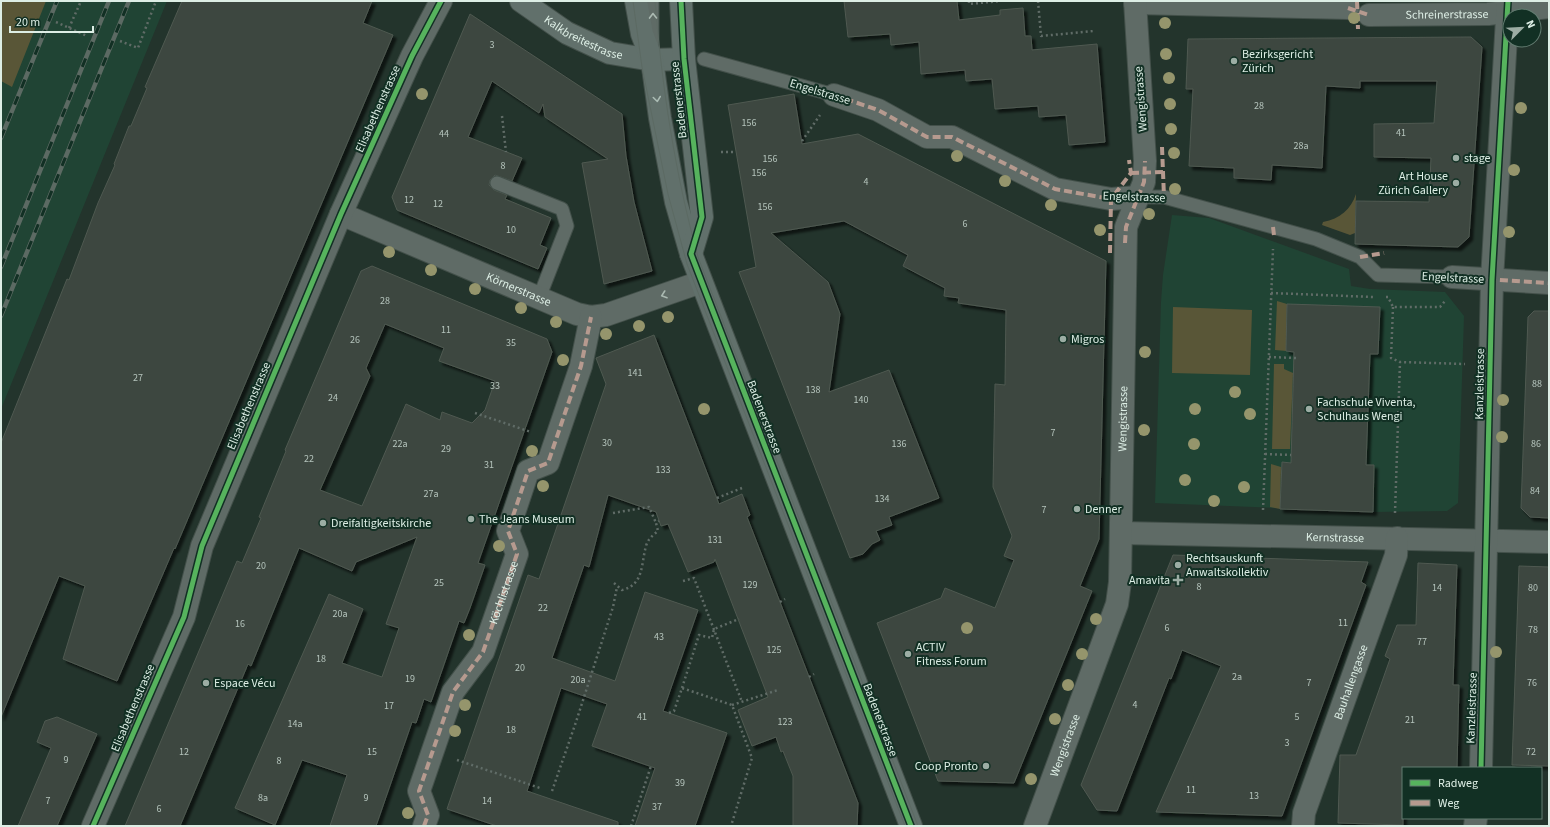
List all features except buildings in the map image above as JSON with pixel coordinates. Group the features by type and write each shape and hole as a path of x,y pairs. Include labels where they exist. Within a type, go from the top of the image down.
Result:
{"street":[{"name":"Elisabethenstrasse","path":"93,826 184,617 202,546 341,214 412,56 441,1"},
{"name":"Kalkbreitestrasse","path":"521,1 567,33 610,53 652,60"},
{"name":"Badenerstrasse","path":"636,1 642,34 652,60 660,118 676,202 691,254 911,826"},
{"name":"Badenerstrasse","path":"680,1 694,59 702,217 691,254"},
{"path":"1135,2 1348,8"},
{"name":"Wengistrasse","path":"1035,826 1117,604 1120,582 1122,533 1125,243 1126,227 1144,182 1145,161 1135,2"},
{"name":"Schreinerstrasse","path":"1369,15 1488,14 1508,6 1549,7"},
{"name":"Kanzleistrasse","path":"1481,767 1492,280 1508,6"},
{"name":"Badenerstrasse","path":"652,60 694,59"},
{"name":"Engelstrasse","path":"834,95 878,110 927,137 952,137 1055,189 1111,198 1138,197"},
{"name":"Körnerstrasse","path":"341,214 577,314 592,317 606,315 701,282"},
{"name":"Engelstrasse","path":"1450,287 1492,280 1549,283"},
{"name":"Köchlistrasse","path":"424,826 428,815 419,792 453,692 483,652 517,554 508,531 528,471 548,463 581,366 592,317"},
{"name":"Kernstrasse","path":"1122,533 1396,528 1487,540 1549,542"},
{"name":"Bauhallengasse","path":"1303,826 1304,813 1396,555 1396,528"}],"lane":[{"name":"Badenerstrasse","path":"652,1 652,60"},
{"name":"Engelstrasse","path":"694,59 834,95"},
{"path":"496,183 562,209 567,226 539,298"},
{"name":"Engelstrasse","path":"1138,197 1164,197 1316,239 1360,257 1378,275 1450,287"}],"path":[{"path":"69,28 81,1"},
{"path":"120,41 138,48 156,1"},
{"path":"968,1 969,4 1000,1"},
{"path":"1038,1 1041,36 1094,32"},
{"path":"56,22 87,36"},
{"path":"802,141 834,95"},
{"path":"502,116 506,152"},
{"path":"1263,515 1273,242"},
{"path":"1393,308 1440,308 1450,287"},
{"path":"1271,293 1388,297 1393,308 1391,358 1400,362 1471,364"},
{"path":"1269,357 1296,358"},
{"path":"1396,528 1400,362"},
{"path":"475,413 531,432"},
{"path":"1265,454 1291,455"},
{"path":"717,498 742,488"},
{"path":"614,513 649,507 658,531 650,538 646,546 641,575 635,584 622,590 614,583"},
{"path":"656,524 659,521"},
{"path":"683,581 694,578 742,702"},
{"path":"552,791 586,694 613,607 617,587"},
{"path":"780,602 785,599"},
{"path":"714,629 738,619"},
{"path":"670,713 674,711 700,635 712,638 714,629"},
{"path":"809,677 814,674"},
{"path":"682,688 732,705 778,690"},
{"path":"732,705 752,758 732,826"},
{"path":"457,760 540,788"},
{"path":"631,826 651,766"},
{"path":"633,820 637,821"}],"shaded area":[{"path":"1,1 167,1 1,409"},
{"path":"1,1 46,1 12,87 1,81"},
{"path":"1356,194 1355,233 1350,235 1322,225 1323,222 1340,216 1348,209"},
{"name":"Fachschule Viventa, Schulhaus Wengi","path":"1172,215 1209,218 1349,269 1351,286 1370,289 1445,292 1464,316 1458,503 1447,511 1373,512 1155,503 1161,302 1163,275"},
{"path":"1277,301 1287,304 1286,351 1275,350"},
{"path":"1173,307 1252,310 1250,375 1172,373"},
{"path":"1274,364 1284,364 1284,369 1293,373 1290,449 1272,449"},
{"path":"1271,464 1281,467 1280,509 1270,507"}],"tram line":[{"path":"633,1 642,67 668,194 687,264 905,826"},
{"path":"655,1 661,66 670,130 698,257 918,826"}],"railway":[{"path":"1,138 57,1"},
{"path":"1,267 109,1"},
{"path":"1,316 129,1"}],"marked path":[{"path":"1357,1 1358,29"},
{"path":"1348,8 1369,15"},
{"path":"834,95 878,110 927,137 952,137 1055,189 1111,199 1138,197"},
{"path":"1162,147 1164,197"},
{"path":"1110,253 1111,199 1131,173 1129,160"},
{"path":"1125,243 1126,227 1144,182 1145,161"},
{"path":"1131,173 1163,172"},
{"path":"1273,227 1274,235"},
{"path":"1360,257 1384,253"},
{"path":"1452,277 1549,283"},
{"path":"424,826 428,815 419,791 453,692 483,652 517,554 508,531 528,471 548,463 581,366 591,317"}],"cycle path":[{"path":"93,826 184,617 202,546 341,214 412,56 441,1"},
{"path":"681,1 684,59 702,217 691,254 911,826"},
{"path":"1481,767 1492,280 1508,1"}],"place":[{"name":"Bezirksgericht Zürich","path":"1234,61"},
{"name":"stage","path":"1456,158"},
{"name":"Art House Zürich Gallery","path":"1456,183"},
{"name":"Migros","path":"1063,339"},
{"name":"Fachschule Viventa, Schulhaus Wengi","path":"1309,409"},
{"name":"Denner","path":"1077,509"},
{"name":"The Jeans Museum","path":"471,519"},
{"name":"Dreifaltigkeitskirche","path":"323,523"},
{"name":"Rechtsauskunft Anwaltskollektiv","path":"1178,565"},
{"name":"Amavita","path":"1178,580"},
{"name":"ACTIV Fitness Forum","path":"908,654"},
{"name":"Espace Vécu","path":"206,683"},
{"name":"Coop Pronto","path":"986,766"}]}
